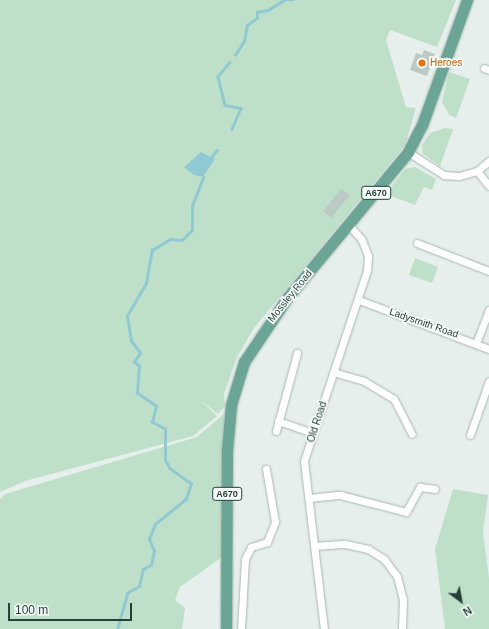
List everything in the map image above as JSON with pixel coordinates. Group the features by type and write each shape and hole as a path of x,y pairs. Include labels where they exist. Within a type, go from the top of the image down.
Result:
{"main road":[{"name":"Mossley Road","path":"226,629 227,450 231,405 244,362 287,298 349,226 408,152 422,125 466,0"}],"street":[{"path":"408,152 444,175 458,176 477,171 489,161"},
{"path":"477,171 489,186"},
{"name":"Old Road","path":"324,629 304,461 333,372 359,300 368,256 362,240 349,226"},
{"path":"417,244 489,271"},
{"name":"Ladysmith Road","path":"359,300 477,342 489,349"},
{"path":"477,342 489,310"},
{"path":"276,431 297,353"},
{"path":"333,372 364,381 394,399 412,434"},
{"path":"470,435 489,381"},
{"path":"278,420 313,433"},
{"path":"241,629 246,559 251,547 267,542 275,527 266,469"},
{"path":"308,498 340,494 406,512 420,487 435,490"},
{"path":"314,546 345,544 368,549 384,559 397,576 403,600 402,629"},
{"path":"226,613 241,614"}],"green space":[{"path":"0,0 456,0 437,47 390,30 386,40 406,107 416,108 405,145 254,328 237,357 224,394 225,406 218,414 200,400 217,416 193,436 25,481 0,492"},
{"path":"449,72 470,79 456,118 449,115 442,102"},
{"path":"445,128 453,129 440,166 422,153 422,145 430,133"},
{"path":"415,167 436,179 432,190 424,187 415,205 386,194 405,169"},
{"path":"415,258 438,267 432,283 409,275"},
{"path":"225,413 222,557 180,587 175,600 185,608 182,629 0,629 0,499 5,494 197,437"},
{"path":"453,489 488,495 483,532 489,578 489,629 445,629 435,549"}],"water":[{"path":"201,152 215,159 203,177 194,175 184,167"}],"building":[{"name":"Heroes","path":"424,50 435,54 427,76 410,70 416,53 422,55"},
{"path":"341,189 350,195 331,218 323,211"}],"waterway":[{"path":"235,55 244,41 247,25 257,18 257,12 268,10 284,0 294,0"},
{"path":"230,62 218,77 225,105 241,108 232,129"},
{"path":"211,157 217,150"},
{"path":"117,629 127,593 139,586 143,569 151,565 154,551 149,539 155,524 186,499 191,484 170,469 165,460 165,429 152,422 156,406 137,393 139,366 134,362 140,353 131,341 127,316 146,283 152,250 170,239 182,240 192,230 192,206 203,177"}],"place":[{"name":"Heroes","path":"422,63"}]}
